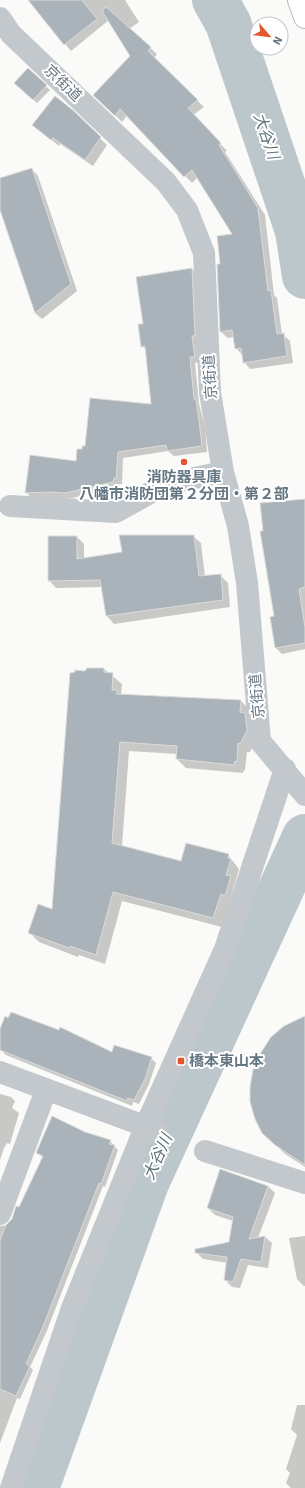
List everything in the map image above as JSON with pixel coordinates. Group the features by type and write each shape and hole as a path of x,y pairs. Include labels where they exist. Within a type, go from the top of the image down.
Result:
{"main road":[{"path":"299,0 305,18"}],"street":[{"name":"京街道","path":"0,18 11,34 166,182 187,210 204,253 210,392 223,472 238,526 247,583 260,741 285,769 305,795"},
{"path":"10,506 116,512 166,484 223,472"},
{"path":"11,1488 72,1308 152,1128 225,950 285,769"},
{"path":"0,1072 152,1128"},
{"path":"0,1214 46,1090"},
{"path":"205,1151 305,1183"}],"building":[{"path":"28,0 82,0 97,19 64,45"},
{"path":"106,7 151,47 148,51 198,100 188,108 221,143 219,145 258,208 268,291 271,290 277,334 284,333 287,356 243,363 241,348 235,349 232,330 220,332 217,264 220,264 217,236 232,234 192,170 184,177 120,109 115,116 93,95 130,56 102,11"},
{"path":"28,68 47,85 33,100 14,83"},
{"path":"55,96 74,111 101,137 85,160 53,138 51,140 32,125"},
{"path":"32,168 71,284 35,313 0,210 0,178"},
{"path":"192,268 195,336 192,336 195,357 190,357 194,399 196,399 202,446 167,451 166,445 118,452 116,479 114,478 113,482 65,493 25,493 30,455 76,461 77,449 82,449 82,446 85,446 90,398 151,404 145,346 141,347 138,324 143,324 136,277"},
{"path":"305,499 305,587 299,589 305,627 305,643 275,648 270,617 274,616 260,531 263,531 260,503"},
{"path":"119,535 194,535 199,576 221,574 223,600 106,616 100,580 48,581 48,536 77,536 77,559 122,552"},
{"path":"87,668 104,668 104,672 113,673 112,690 117,690 117,694 241,700 240,712 245,713 247,730 240,744 238,743 237,762 235,761 234,765 176,759 177,746 120,742 112,843 181,861 186,843 229,854 228,858 231,859 226,875 231,876 225,896 221,894 213,918 113,892 96,955 70,946 69,948 28,933 38,904 52,909 70,673 75,672 75,670 85,671"},
{"path":"11,1012 59,1030 60,1027 112,1052 114,1045 152,1057 145,1079 134,1100 128,1098 127,1101 0,1050 0,1029 5,1016 8,1018"},
{"path":"305,1016 305,1165 275,1145 262,1133 255,1119 250,1102 250,1087 253,1070 260,1054 271,1037 284,1026"},
{"path":"52,1116 85,1132 111,1140 109,1144 115,1145 101,1184 99,1183 42,1329 26,1364 30,1366 16,1396 0,1389 0,1240 6,1225 12,1219 16,1206 19,1207 43,1156 36,1153"},
{"path":"220,1169 268,1186 249,1239 265,1236 261,1262 241,1259 233,1282 224,1280 227,1257 195,1253 195,1249 229,1242 233,1217 207,1208"}],"waterway":[{"name":"大谷川","path":"215,0 228,23 298,231 305,276"},
{"name":"大谷川","path":"36,1488 146,1183 305,837"}],"place":[{"name":"消防器具庫 八幡市消防団第２分団・第２部","path":"184,462"},
{"name":"橋本東山本","path":"181,1061"}]}
